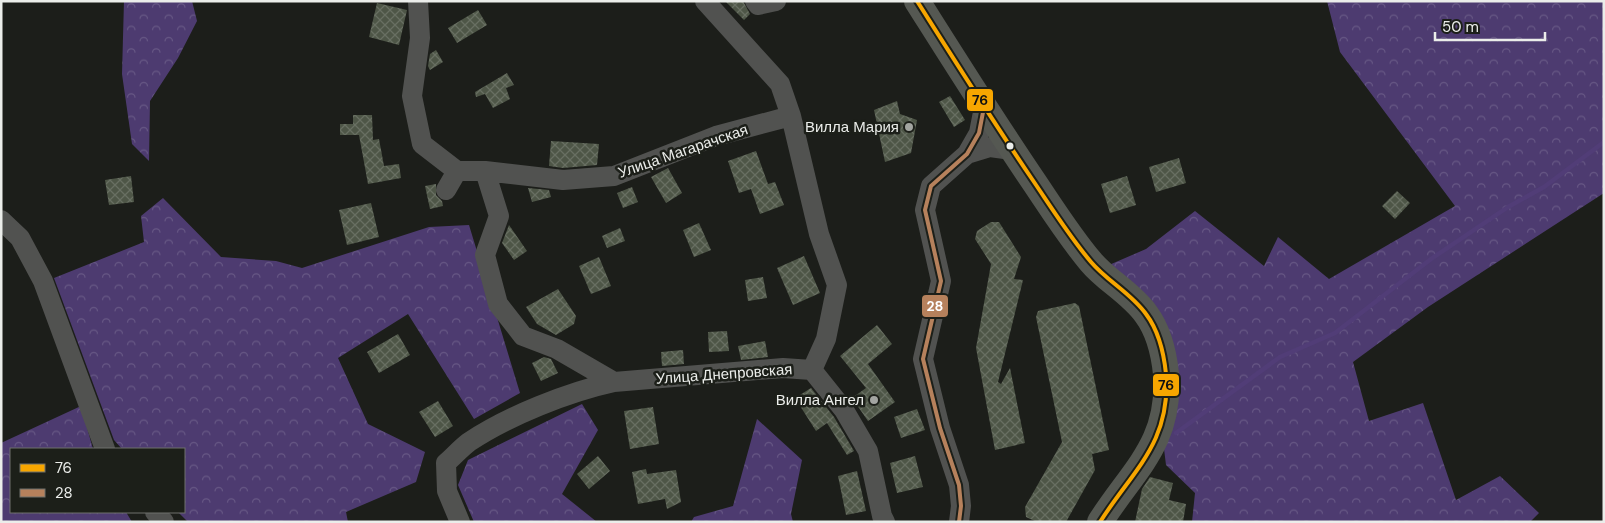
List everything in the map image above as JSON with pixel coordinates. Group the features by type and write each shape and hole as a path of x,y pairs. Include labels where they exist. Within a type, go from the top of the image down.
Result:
{"main road":[{"path":"917,1 1012,150 1092,263 1114,281 1146,314 1158,339 1166,374 1163,419 1154,446 1100,522"}],"street":[{"path":"418,1 420,38 412,96 422,144 457,171 446,190"},
{"path":"705,1 780,84 791,116 819,234 837,285 826,339 812,370"},
{"path":"755,1 758,5 776,1"},
{"path":"959,522 961,512 959,485 940,428 923,359 941,281 925,210 931,186 967,154 979,133 984,107"},
{"name":"Улица Магарачская","path":"457,171 485,171 563,180 614,176 716,136 791,116"},
{"path":"967,154 990,147 1012,150"},
{"path":"485,171 499,216 485,255 498,304 523,336 557,349 614,382"},
{"path":"1,220 20,238 43,280 105,448"},
{"name":"Улица Днепровская","path":"460,522 447,491 446,463 468,443 527,412 589,388 614,382 783,368 812,370 844,410 868,451 882,516 885,522"},
{"path":"155,513 164,522"}],"green space":[{"path":"124,1 192,1 197,21 178,58 150,101 149,161 132,144 122,74"},
{"path":"1327,1 1604,1 1604,193 1428,307 1353,362 1369,421 1423,403 1456,500 1500,476 1539,513 1530,522 1192,522 1195,493 1166,465 1151,343 1109,265 1146,249 1195,211 1264,266 1278,237 1329,279 1455,206 1340,52"},
{"path":"163,198 221,257 276,261 302,268 429,227 469,225 520,393 474,419 408,314 338,358 368,424 425,452 416,482 346,512 348,522 188,522 179,513 185,513 185,448 121,448 114,440 54,278 144,242 141,216"},
{"path":"582,404 598,430 562,494 597,522 474,522 458,485 468,460"},
{"path":"81,406 93,448 10,448 10,513 127,513 132,522 1,522 1,443"},
{"path":"757,419 802,460 791,514 793,522 691,522 694,517 733,506"}],"building":[{"path":"725,1 743,1 750,14 744,20"},
{"path":"377,3 407,10 399,45 369,37"},
{"path":"478,10 487,25 457,43 448,28"},
{"path":"436,50 443,62 430,70 428,66 430,54"},
{"path":"507,73 514,85 506,88 510,99 493,108 485,94 476,97 475,92"},
{"path":"950,96 965,120 954,127 939,102"},
{"path":"897,101 900,114 917,120 911,153 885,162 874,110"},
{"path":"353,115 372,115 373,140 379,139 384,166 399,164 401,178 368,184 359,135 340,135 340,124 353,124"},
{"path":"551,141 599,144 597,165 563,168 549,166"},
{"path":"756,151 768,184 775,182 784,205 760,214 751,189 739,193 728,161"},
{"path":"1179,158 1186,183 1156,192 1149,167"},
{"path":"668,168 682,193 666,203 651,177"},
{"path":"131,176 134,202 109,205 105,180"},
{"path":"1127,176 1136,205 1110,213 1101,184"},
{"path":"436,184 436,195 442,201 443,206 430,209 425,186"},
{"path":"632,187 638,202 623,208 617,193"},
{"path":"528,188 549,190 551,197 532,202"},
{"path":"1397,191 1410,203 1395,219 1382,206"},
{"path":"371,203 379,237 347,245 339,210"},
{"path":"991,222 999,222 1021,257 1014,279 1023,280 998,382 1001,384 1010,368 1025,443 995,450 976,348 991,264 975,239 977,231"},
{"path":"699,223 711,250 694,257 683,230"},
{"path":"509,225 527,251 514,260 502,243"},
{"path":"620,228 625,241 607,248 602,236"},
{"path":"804,256 820,293 793,305 777,268"},
{"path":"599,257 611,286 591,294 579,266"},
{"path":"763,277 767,298 748,301 745,280"},
{"path":"558,289 576,316 574,324 556,335 537,324 526,307"},
{"path":"1075,303 1079,306 1109,450 1092,454 1095,470 1066,522 1037,522 1026,517 1025,507 1062,442 1036,317 1038,311"},
{"path":"877,325 892,344 868,364 895,402 868,421 852,398 866,388 840,356"},
{"path":"727,331 729,351 709,352 708,332"},
{"path":"398,334 410,355 379,373 367,352"},
{"path":"765,341 768,357 741,360 738,346"},
{"path":"683,350 684,364 662,366 661,352"},
{"path":"544,357 551,359 558,373 541,381 532,363"},
{"path":"811,388 834,417 854,451 847,455 827,423 816,431 795,398"},
{"path":"438,401 453,426 435,437 419,412"},
{"path":"653,407 659,444 630,449 624,411"},
{"path":"917,409 925,430 901,438 894,417"},
{"path":"598,456 610,471 589,489 577,474"},
{"path":"915,456 923,487 897,493 890,463"},
{"path":"646,469 647,474 676,470 681,502 667,509 665,499 638,504 632,472"},
{"path":"857,471 866,511 846,515 838,476"},
{"path":"1150,477 1173,483 1169,500 1186,504 1183,522 1135,522 1142,489"}],"waterway":[{"path":"1176,433 1280,357 1335,333 1431,259 1508,207 1544,187 1604,142"}],"transit line":[{"name":"76","path":"917,1 1002,135 1068,232 1097,269 1140,307 1150,320 1157,335 1164,358 1166,374 1166,398 1162,419 1156,437 1137,471 1100,522"},
{"name":"28","path":"959,522 961,506 959,485 940,428 923,359 941,281 925,210 931,186 967,154 979,133 984,107"}],"place":[{"name":"Вилла Мария","path":"909,127"},
{"name":"Вилла Ангел","path":"874,400"}]}
